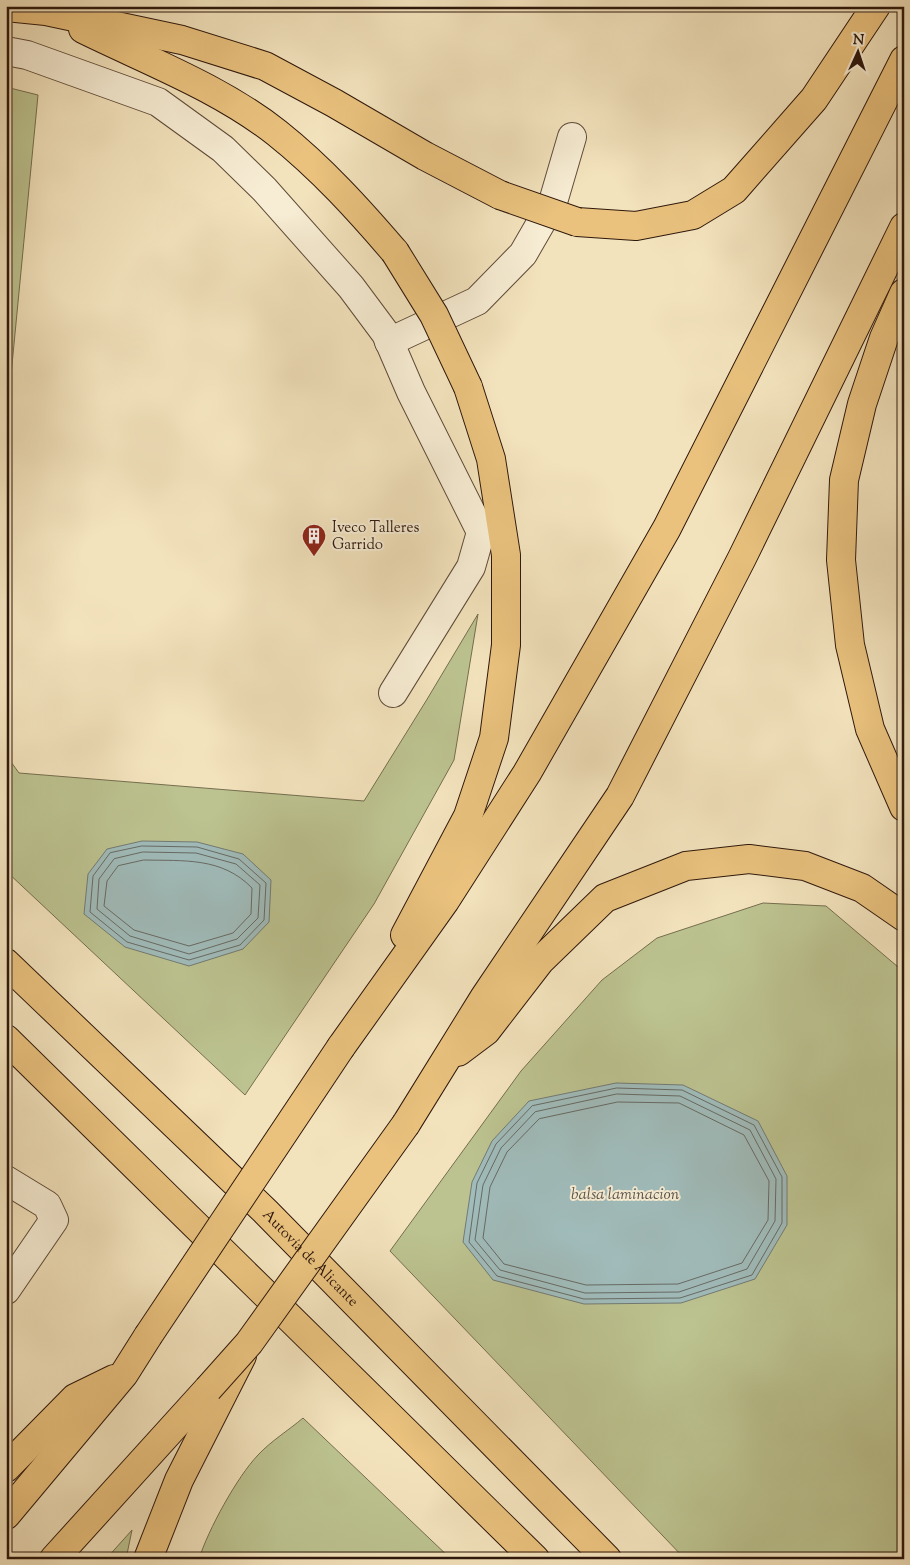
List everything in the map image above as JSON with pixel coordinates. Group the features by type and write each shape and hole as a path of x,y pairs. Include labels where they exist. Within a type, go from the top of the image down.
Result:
{"highway":[{"path":"6,7 46,11 182,40 265,66 334,103 425,156 500,195 577,222 636,226 693,215 734,190 814,99 876,6"},
{"path":"46,11 219,95 277,133 349,199 395,252 434,315 468,387 491,458 506,555 506,645 494,738 468,816 421,902 366,1014"},
{"path":"6,1515 124,1374 341,1046 366,1014 445,901 527,773 667,528 904,60"},
{"path":"54,1559 249,1343 406,1124 489,990 620,796 742,558 904,227"},
{"path":"904,293 884,338 862,404 844,480 841,560 850,645 870,729 904,807"},
{"path":"444,1062 486,1031 540,961 605,898 686,866 749,859 805,866 862,888 904,917"},
{"name":"Autovía de Alicante","path":"6,963 265,1212 607,1559"},
{"path":"6,1039 535,1559"},
{"path":"148,1559 179,1480 249,1343"},
{"path":"6,1468 75,1398 124,1374"}],"lane":[{"path":"6,51 27,55 158,102 223,149 264,189 324,255 351,287 389,342 411,392 481,532 471,567 393,693"},
{"path":"389,342 477,301 523,254 553,202 572,137"},
{"path":"6,1180 47,1205 54,1220 6,1290"}],"green space":[{"path":"6,87 38,95 6,427"},
{"path":"478,614 454,760 374,904 245,1095 6,871 6,755 19,773 364,801"},
{"path":"763,903 826,906 904,972 904,1559 685,1559 390,1251 521,1071 602,980 657,938"},
{"path":"303,1418 451,1559 199,1559 224,1504 241,1476 258,1455"},
{"path":"132,1530 126,1559 106,1559"}],"water":[{"path":"142,841 197,842 243,854 271,880 269,922 243,949 189,966 125,947 84,914 88,874 107,849"},
{"name":"balsa laminacion","path":"616,1083 683,1085 758,1121 787,1176 787,1225 755,1279 681,1303 584,1304 493,1280 463,1242 472,1182 492,1141 529,1101"}],"place":[{"name":"Iveco Talleres Garrido","path":"314,557"}]}
